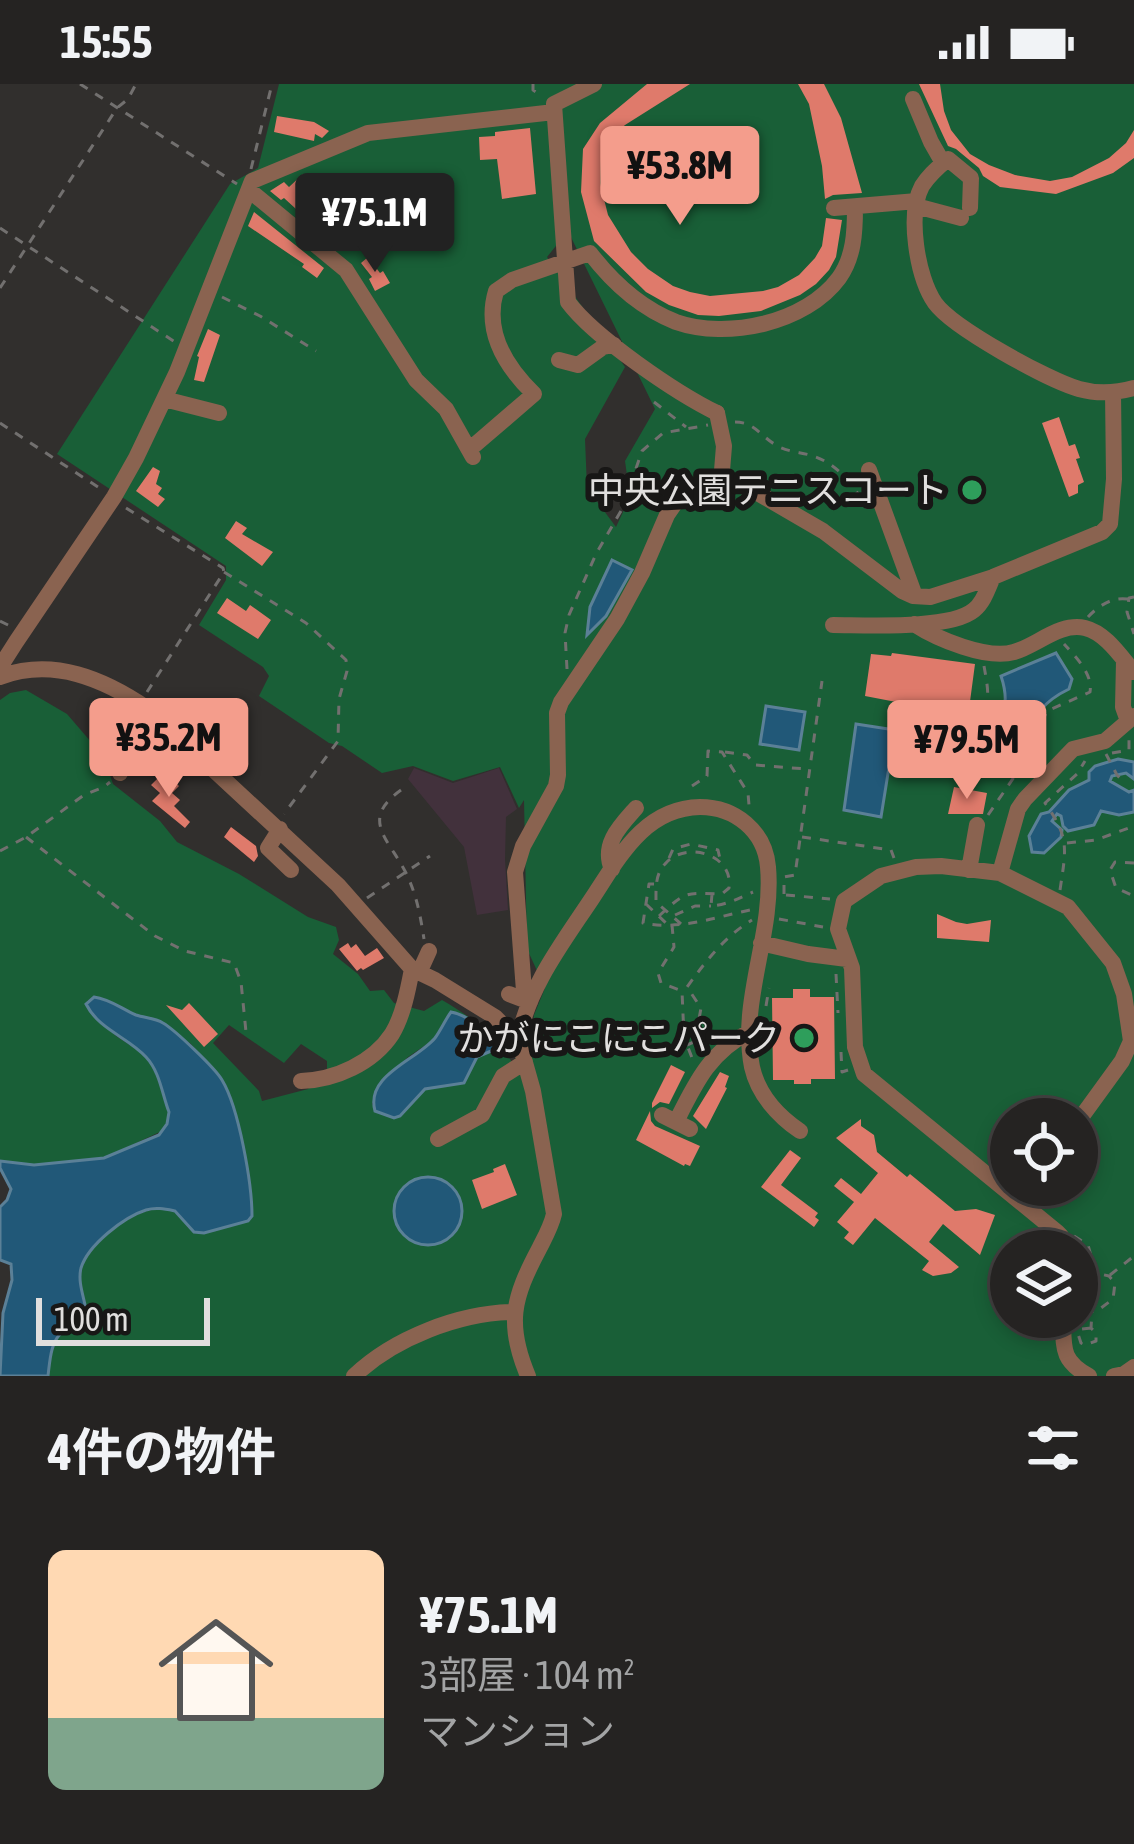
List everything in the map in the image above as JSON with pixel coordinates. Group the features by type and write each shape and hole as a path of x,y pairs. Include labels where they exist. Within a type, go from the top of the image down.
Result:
{"street":[{"path":"528,1376 513,1312 554,1214 518,1042 495,1017 416,971 278,827 144,707 102,682 64,671 22,670 0,676 16,642 114,497 164,399 250,186 368,133 554,108 594,84"},
{"path":"834,208 916,204 966,213 971,178 946,161 931,142 914,99"},
{"path":"554,108 568,302 614,345 722,420 721,483"},
{"path":"946,161 922,186 915,226 922,275 940,309 962,328 1062,383 1082,390 1134,388"},
{"path":"250,186 346,270 416,380 446,409 472,454 533,394 510,368 492,326 496,291 512,280 590,253 625,292 681,324 747,326 796,311 838,278 855,238 855,207"},
{"path":"559,360 578,365 614,345"},
{"path":"530,1002 524,991 514,872 556,785 557,713 623,608 680,496 721,483 749,488 823,531 886,581 915,596 930,597 993,577 1102,532 1110,524 1114,392"},
{"path":"164,399 219,413"},
{"path":"869,470 915,596"},
{"path":"833,625 929,624 971,613 993,577"},
{"path":"914,624 982,652 1013,652 1082,627 1106,641 1129,666 1123,707 1129,720 1105,741 1073,749 1025,799 1000,873"},
{"path":"120,773 144,707"},
{"path":"692,786 693,808"},
{"path":"612,869 609,846 636,808"},
{"path":"518,1042 544,972 634,837 665,814 720,809 750,825 769,866 752,1006 753,1073 778,1112 800,1131"},
{"path":"969,870 977,825"},
{"path":"278,827 268,848 291,870"},
{"path":"842,964 838,929 844,901 881,876 941,866 1000,873 1058,900 1112,963 1124,994 1131,1041 1095,1098"},
{"path":"761,943 852,968 854,1047 869,1081 1048,1230"},
{"path":"301,1081 336,1076 379,1049 392,1033 416,971 429,951"},
{"path":"508,994 530,1002"},
{"path":"676,1122 699,1076 722,1049 750,1032"},
{"path":"438,1139 482,1115 503,1076 525,1062"},
{"path":"1029,1210 1031,1206"},
{"path":"355,1376 407,1340 473,1316 513,1312"},
{"path":"1064,1338 1070,1363 1089,1376"},
{"path":"1114,1376 1134,1367"}],"path":[{"path":"80,84 250,186"},
{"path":"0,288 136,84"},
{"path":"250,186 250,165 272,84"},
{"path":"533,84 533,90 554,108"},
{"path":"0,228 186,349"},
{"path":"209,291 316,351"},
{"path":"654,402 687,428"},
{"path":"568,690 569,615 628,493 642,451 663,434 722,420 745,422 781,448 830,464 857,490 872,516"},
{"path":"0,423 306,623 346,660 338,741 278,827"},
{"path":"628,493 669,511"},
{"path":"144,707 224,572"},
{"path":"1082,627 1102,605 1132,599"},
{"path":"1132,599 1127,612 1134,634"},
{"path":"977,825 1019,770 1047,711 1090,692 1092,685 1082,666 1058,632"},
{"path":"982,652 985,709 959,744 955,758 1019,770"},
{"path":"822,681 795,875 784,877 784,894 844,901"},
{"path":"1124,782 1106,754 1132,751 1129,720"},
{"path":"692,786 707,776 708,751 747,755 755,765 808,769"},
{"path":"722,752 748,793 750,825"},
{"path":"1058,900 1065,843 1062,827 1045,803 1077,774 1084,761"},
{"path":"0,851 120,773"},
{"path":"401,790 385,801 379,822 422,913 429,951"},
{"path":"1065,843 1096,840 1134,826"},
{"path":"26,837 154,936 185,951 234,963 241,982 246,1032"},
{"path":"801,837 891,850"},
{"path":"696,845 696,854"},
{"path":"658,916 686,894 722,894 730,883 718,850 696,845 673,849 669,860"},
{"path":"356,905 430,856"},
{"path":"681,924 656,902 663,866 674,856 720,859"},
{"path":"1134,863 1115,862 1109,870 1116,888 1134,896"},
{"path":"656,884 649,884 644,923 704,922 767,904"},
{"path":"673,916 695,906 735,901 751,892 767,904 838,929"},
{"path":"711,906 712,894"},
{"path":"646,904 671,926 674,947 661,964 661,983 684,989 701,1008 701,1039 687,1045"},
{"path":"699,1076 682,1027 684,989 716,948 767,904"},
{"path":"839,1026 842,964"},
{"path":"752,1006 768,1006 770,985"},
{"path":"841,1049 842,1072 859,1066"},
{"path":"1109,1276 1134,1256"},
{"path":"1098,1273 1115,1283 1113,1299 1098,1309"}],"shaded area":[{"path":"414,768 453,783 499,768 517,809 506,817 508,910 477,915 464,847 408,779"}],"green space":[{"path":"279,84 1134,84 1134,1376 48,1376 57,1339 87,1317 81,1270 107,1235 151,1210 177,1213 188,1228 219,1229 248,1221 253,1213 246,1164 219,1075 190,1043 105,999 94,997 87,1007 153,1066 169,1113 164,1130 104,1158 34,1165 0,1161 0,700 26,690 67,714 104,757 113,784 160,821 177,842 308,917 336,927 339,940 333,954 370,991 384,990 394,1003 424,1011 442,1000 481,1027 498,1043 512,1062 531,1041 534,1015 545,988 527,949 524,800 519,808 500,767 453,781 413,766 382,773 259,696 269,676 263,667 199,625 226,580 226,566 57,454 230,184 258,168","holes":["568,231 655,409 625,461 630,497 616,527 587,488 585,439 625,367 547,257","459,1013 487,1033 473,1068 461,1084 425,1089 400,1116 386,1116 372,1104 382,1082 433,1040 448,1014","229,1025 284,1063 301,1044 327,1061 327,1069 308,1089 262,1101 259,1091 213,1043","415,1179 440,1181 457,1197 462,1210 447,1239 420,1244 402,1229 394,1211"]}],"water":[{"path":"612,560 632,570 606,616 587,635 590,607"},
{"path":"1056,653 1072,679 1069,689 1044,706 1022,748 987,743 1005,703 1001,676"},
{"path":"766,706 805,712 799,750 760,744"},
{"path":"856,724 895,730 881,817 844,810"},
{"path":"1118,759 1134,762 1134,779 1126,773 1110,781 1129,792 1134,790 1134,812 1101,811 1094,825 1068,831 1057,814 1052,821 1062,830 1061,837 1044,853 1032,852 1029,836 1041,814 1089,780 1095,766"},
{"path":"94,997 163,1023 222,1080 243,1146 252,1216 204,1233 194,1232 175,1211 150,1209 128,1219 99,1241 85,1259 80,1280 87,1317 57,1339 48,1376 0,1376 3,1313 12,1280 11,1264 0,1260 0,1207 11,1189 0,1161 34,1165 104,1158 159,1135 167,1124 169,1112 155,1069 92,1013 86,1004"},
{"path":"451,1012 476,1024 496,1049 477,1057 464,1083 425,1089 400,1116 375,1111 374,1098 385,1078 435,1038"},
{"path":"428,1177 452,1187 462,1211 452,1235 428,1245 404,1235 394,1211 404,1187"}],"building":[{"path":"647,84 690,84 625,125 608,140 601,158 600,183 608,215 631,252 673,286 690,292 710,296 763,291 799,275 815,258 826,218 842,220 836,257 816,284 761,311 698,315 646,292 594,241 581,192 583,149 600,123"},
{"path":"798,84 824,84 841,118 862,193 825,199 809,104"},
{"path":"919,84 940,84 951,130 970,154 1015,175 1050,181 1072,177 1109,158 1134,130 1134,158 1113,173 1056,194 1000,187 948,146"},
{"path":"277,116 314,122 329,131 322,138 315,134 314,141 274,132"},
{"path":"530,128 536,194 502,199 497,159 480,160 479,137"},
{"path":"303,174 314,183 302,197 342,231 332,242 270,191 284,182 289,187"},
{"path":"254,212 324,268 317,278 248,226"},
{"path":"368,257 390,283 375,291 361,263"},
{"path":"208,329 220,335 204,382 194,380"},
{"path":"1059,417 1069,446 1075,444 1084,482 1069,497 1042,423"},
{"path":"153,467 160,471 156,484 165,499 158,507 136,491"},
{"path":"236,521 247,528 242,534 273,552 262,566 225,538"},
{"path":"227,598 246,611 250,605 271,620 258,639 217,613"},
{"path":"871,654 975,664 969,709 865,696"},
{"path":"160,776 179,786 172,793 180,800 174,806 190,822 185,828 152,801 160,793 151,785"},
{"path":"954,787 987,793 983,814 948,814"},
{"path":"231,827 256,846 254,862 224,837"},
{"path":"937,914 967,924 991,920 989,942 937,938"},
{"path":"348,943 351,948 356,944 365,956 377,948 384,958 357,971 339,949"},
{"name":"かがにこにこパーク","path":"793,989 810,989 810,997 834,997 835,1079 811,1079 811,1084 773,1080 772,998 793,998"},
{"path":"189,1003 218,1034 204,1047 166,1005 182,1010"},
{"path":"671,1065 685,1072 669,1104 660,1102 652,1108 652,1103"},
{"path":"720,1072 729,1076 727,1088 706,1129 693,1116"},
{"path":"650,1111 655,1126 700,1146 690,1166 636,1140"},
{"path":"861,1119 861,1126 874,1135 877,1152 907,1177 910,1174 955,1211 976,1209 995,1215 980,1255 943,1224 929,1242 959,1267 933,1276 922,1270 929,1261 875,1218 853,1245 844,1238 849,1232 837,1222 854,1202 834,1186 841,1178 861,1194 878,1173 836,1138"},
{"path":"790,1150 801,1158 781,1185 818,1213 814,1227 761,1187"},
{"path":"505,1164 517,1195 482,1209 472,1180"}],"place":[{"name":"中央公園テニスコート","path":"972,490"},
{"name":"かがにこにこパーク","path":"804,1038"}]}
